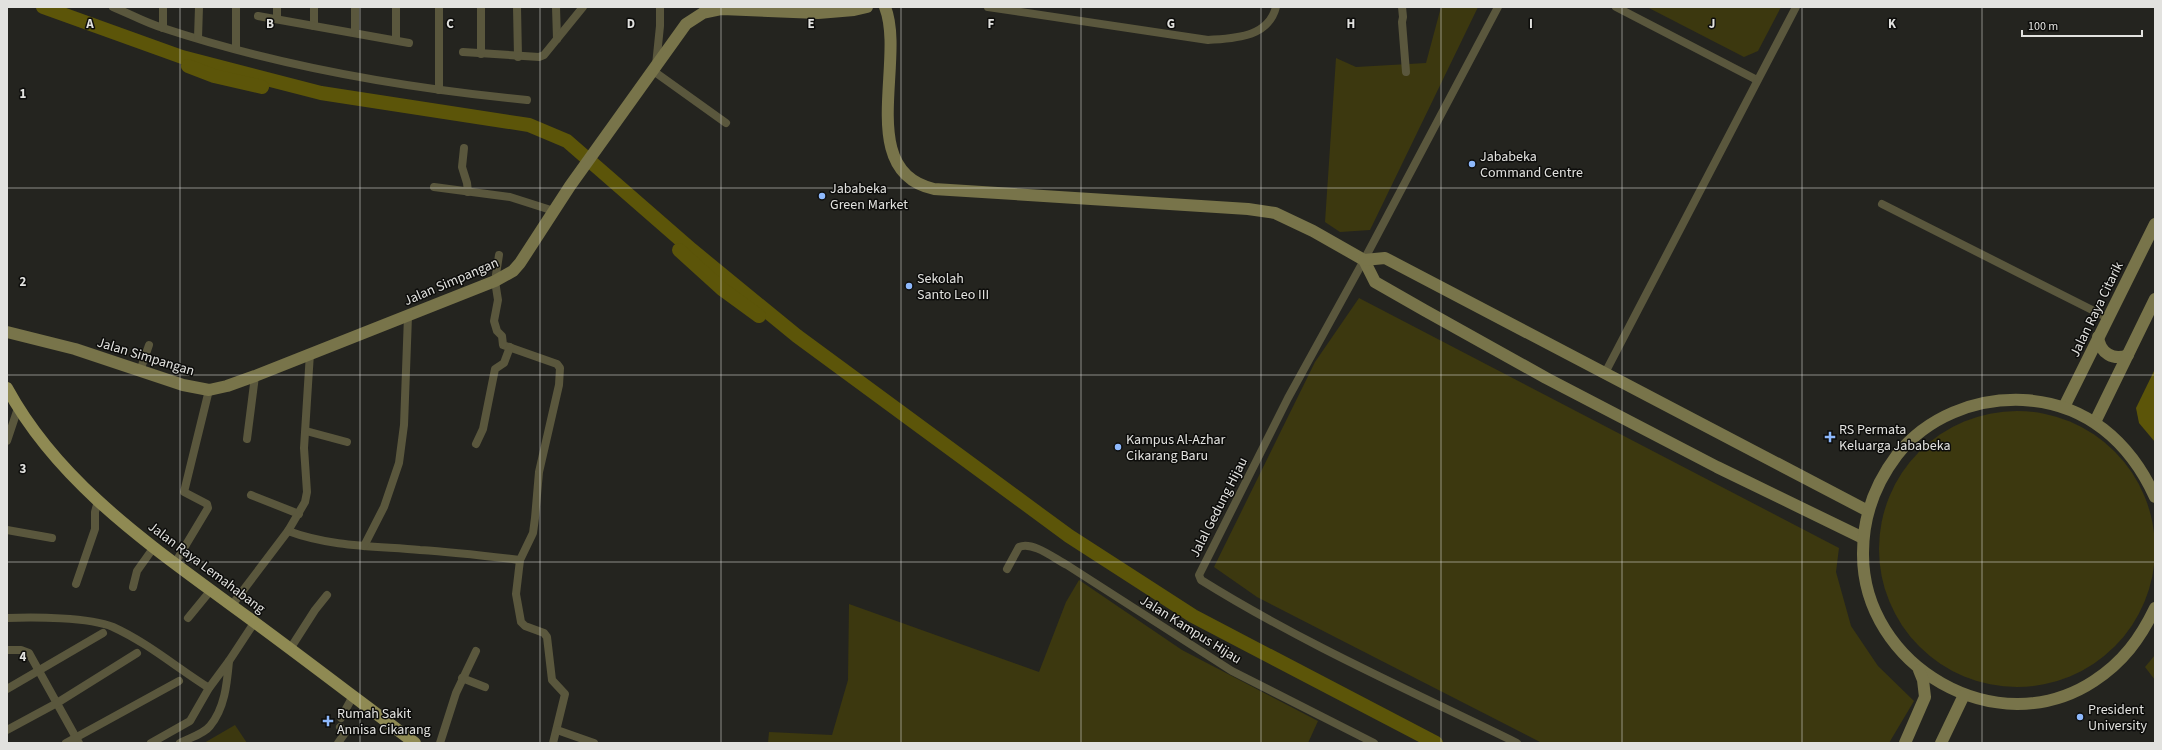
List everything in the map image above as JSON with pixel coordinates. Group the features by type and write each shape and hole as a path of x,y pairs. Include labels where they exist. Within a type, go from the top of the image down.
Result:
{"main road":[{"name":"Jalan Raya Lemahabang","path":"7,388 18,408 43,444 62,466 98,501 154,547 415,743"}],"street":[{"path":"113,7 162,28 236,49 353,78 527,100"},
{"path":"162,28 163,7"},
{"path":"198,38 199,7"},
{"path":"236,7 236,49"},
{"path":"277,7 277,19"},
{"path":"314,7 314,26"},
{"path":"355,7 355,33"},
{"path":"396,7 396,40"},
{"path":"439,7 439,90"},
{"path":"481,7 481,54"},
{"path":"517,7 518,57"},
{"path":"556,7 557,39"},
{"path":"463,52 518,57 539,57 557,39 583,7"},
{"path":"660,7 660,26 654,68 726,123"},
{"name":"Jalan Simpangan","path":"7,332 75,350 183,385 209,390 227,386 255,376 310,353 495,282 513,271 520,263 570,186 686,24 703,14 722,9 818,13 854,10 867,7"},
{"path":"885,7 891,34 888,120 890,142 893,156 898,166 904,174 917,183 934,189 1267,211 1275,213 1313,230 1364,260 1375,282 1430,314 1546,378 1689,452 1863,538"},
{"path":"988,7 1208,40 1238,37 1257,32 1269,22 1276,7"},
{"path":"1402,7 1406,72"},
{"path":"1364,260 1498,7"},
{"path":"1616,7 1757,80"},
{"path":"1605,373 1796,7"},
{"path":"258,16 410,43"},
{"path":"464,148 462,167 468,192"},
{"path":"434,187 510,197 554,211"},
{"path":"1882,204 2108,318"},
{"name":"Jalan Raya Citarik","path":"2064,407 2155,224"},
{"path":"499,255 495,282 498,300 495,326 502,336 503,345 557,364 560,368 559,385 539,472 533,533 520,560 516,594 521,622 525,626 544,633 547,637 552,680 565,694 553,743"},
{"path":"1364,260 1386,258 1868,511"},
{"name":"Jalal Gedung Hijau","path":"1364,260 1288,398 1199,577 1232,600 1298,635 1517,743"},
{"path":"2095,422 2155,299"},
{"path":"364,546 384,507 399,463 404,425 408,316"},
{"path":"2098,337 2100,346 2110,356 2119,357 2128,355"},
{"path":"140,371 148,345"},
{"path":"476,444 484,429 494,369 504,363 510,347"},
{"path":"232,606 288,531 299,514 306,495 304,448 310,353"},
{"path":"247,439 255,376"},
{"path":"175,563 208,508 207,504 184,492 209,390"},
{"path":"2155,496 2144,472 2122,444 2095,422 2064,407 2036,400 2006,399 1977,403 1950,413 1924,428 1902,448 1888,467 1876,488 1868,511 1863,538 1863,563 1867,587 1875,611 1886,633 1901,653 1919,670 1964,695 1996,703 2030,703 2062,696 2093,682 2119,662 2142,635 2155,608"},
{"path":"7,441 18,408"},
{"path":"306,431 347,442"},
{"path":"251,495 299,514"},
{"path":"76,584 96,529 95,508 98,501"},
{"path":"7,530 52,538"},
{"path":"288,531 317,541 520,560"},
{"name":"Jalan Kampus Hijau","path":"1007,569 1019,547 1028,545 1067,566 1232,671 1374,743"},
{"path":"133,587 137,571 154,547"},
{"path":"188,618 211,590"},
{"path":"290,649 315,610 327,595"},
{"path":"7,618 80,621 112,627 148,646 209,688"},
{"path":"151,743 190,721 209,688 254,623"},
{"path":"7,689 102,633"},
{"path":"7,650 21,650 29,653 77,740"},
{"path":"440,743 462,678 476,651"},
{"path":"7,730 57,703 137,654"},
{"path":"180,743 206,730 213,721 227,690 229,661"},
{"path":"1905,743 1925,697 1923,680 1919,670"},
{"path":"462,678 485,687"},
{"path":"66,743 77,740 179,681"},
{"path":"1941,743 1964,695"},
{"path":"341,718 353,696"},
{"path":"338,743 345,733 340,727"},
{"path":"557,730 594,743"}],"shaded area":[{"path":"1441,7 1478,7 1370,230 1340,232 1325,222 1336,58 1356,67 1426,63"},
{"path":"1647,7 1781,7 1758,51 1744,57"},
{"path":"1359,298 1839,548 1836,572 1851,626 1878,666 1914,701 1889,743 1542,743 1257,597 1214,567 1315,362"},
{"path":"2155,369 2155,442 2139,423 2136,408"},
{"path":"2017,411 2044,414 2070,422 2094,434 2114,452 2132,472 2144,496 2152,522 2155,549 2152,576 2144,602 2132,626 2114,646 2094,664 2070,676 2044,684 2017,687 1990,684 1964,676 1940,664 1920,646 1902,626 1890,602 1882,576 1879,549 1882,522 1890,496 1902,472 1920,452 1940,434 1964,422 1990,414"},
{"path":"1079,580 1182,650 1318,721 1308,743 768,743 769,732 832,735 848,680 849,604 1039,672 1066,602"},
{"path":"2155,655 2155,680 2145,667"},
{"path":"235,725 247,743 204,743"}],"waterway":[{"path":"43,7 182,57 321,93 529,125 567,141 692,250 797,336 1069,536 1193,616 1436,743"},
{"path":"188,66 214,76 262,87"},
{"path":"679,250 722,289 759,316"}],"place":[{"name":"Jababeka Command Centre","path":"1472,164"},
{"name":"Jababeka Green Market","path":"822,196"},
{"name":"Sekolah Santo Leo III","path":"909,286"},
{"name":"RS Permata Keluarga Jababeka","path":"1830,437"},
{"name":"Kampus Al-Azhar Cikarang Baru","path":"1118,447"},
{"name":"President University","path":"2080,717"},
{"name":"Rumah Sakit Annisa Cikarang","path":"328,721"}]}
